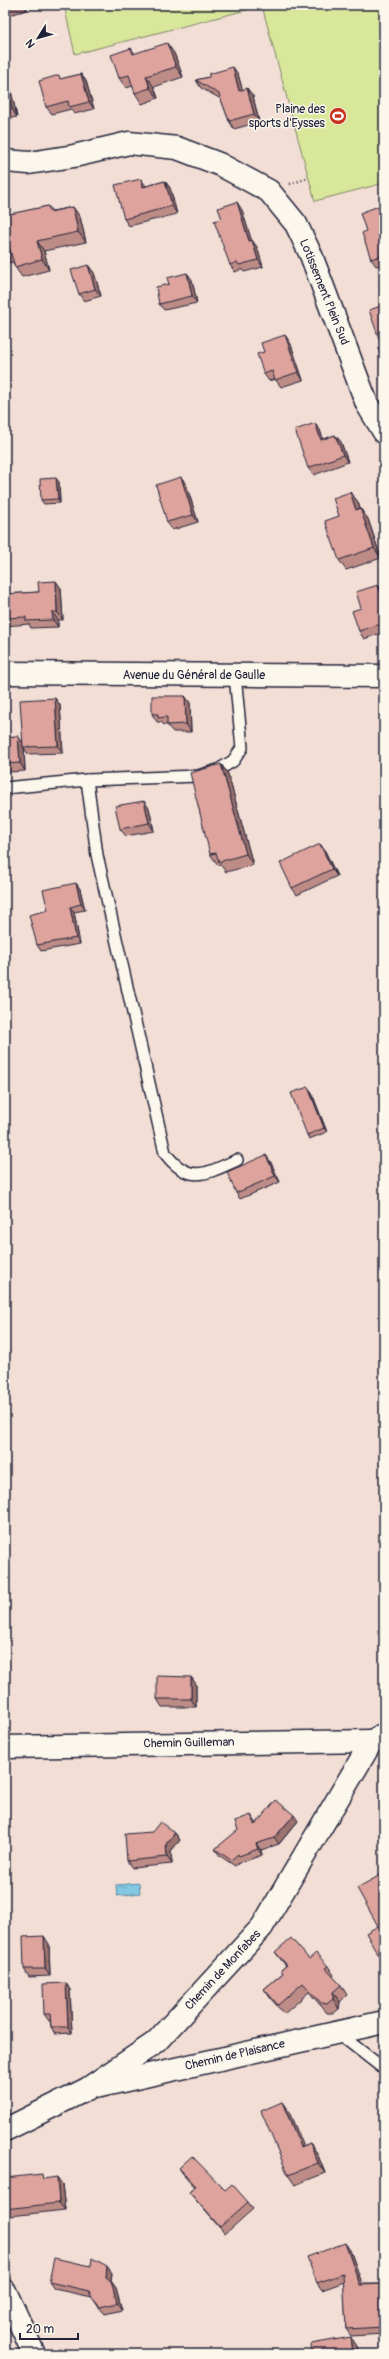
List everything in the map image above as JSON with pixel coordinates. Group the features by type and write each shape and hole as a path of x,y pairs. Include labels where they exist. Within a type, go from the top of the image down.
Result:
{"street":[{"name":"Lotissement Plein Sud","path":"5,161 29,163 44,161 74,156 129,143 177,148 219,164 269,191 296,224 311,255 367,404 384,432"},
{"name":"Avenue du Général de Gaulle","path":"5,673 384,676"},
{"name":"Chemin Guilleman","path":"5,1747 378,1738"},
{"name":"Chemin de Monfabes","path":"5,2130 87,2088 156,2042 262,1927 378,1738"},
{"name":"Chemin de Plaisance","path":"87,2088 384,2022"},
{"path":"5,2291 34,2354"}],"lane":[{"path":"5,788 87,780 198,776 218,770 233,762 242,748 235,675"},
{"path":"87,780 97,855 165,1153 175,1166 191,1173 207,1173 237,1160"},
{"path":"337,2032 384,2069"}],"green space":[{"name":"Plaine des sports d'Eysses","path":"64,5 384,5 384,183 315,201 262,6 75,54"}],"water":[{"path":"139,1883 140,1893 117,1896 116,1885"}],"building":[{"path":"167,43 176,67 146,76 150,88 135,93 129,75 119,78 111,55 131,48 133,54"},
{"path":"233,67 239,91 247,88 254,114 229,121 219,94 196,80 209,77 209,74"},
{"path":"81,74 89,102 69,107 68,101 46,107 39,81 59,75 60,79"},
{"path":"5,84 12,109 5,110"},
{"path":"141,179 143,187 165,181 172,206 124,219 115,185"},
{"path":"237,202 249,241 252,240 258,260 239,265 237,262 230,265 214,221 222,219 218,208"},
{"path":"384,204 384,255 371,259 362,233 366,231 360,213"},
{"path":"48,206 50,212 73,207 78,232 37,241 42,259 15,267 10,250 5,251 5,215"},
{"path":"88,265 95,289 79,294 71,270"},
{"path":"187,273 192,296 159,304 156,287 169,284 167,278"},
{"path":"384,305 384,367 378,348 382,347 369,310"},
{"path":"285,335 298,372 275,380 272,371 264,374 257,354 264,352 261,343"},
{"path":"315,423 321,440 335,435 343,455 308,468 295,430"},
{"path":"181,477 193,515 167,522 156,485"},
{"path":"56,478 58,499 41,500 40,479"},
{"path":"350,492 356,510 360,508 374,548 339,560 325,521 339,516 333,498"},
{"path":"56,581 57,612 52,612 53,620 26,621 26,617 5,618 5,594 39,592 38,582"},
{"path":"378,585 384,602 384,623 359,631 352,611 361,608 356,592"},
{"path":"152,696 185,696 186,724 167,725 167,717 158,718 158,714 152,714"},
{"path":"55,698 58,746 23,747 20,700"},
{"path":"18,736 20,763 5,764 5,737"},
{"path":"221,764 246,854 219,862 216,853 210,854 190,773"},
{"path":"144,801 149,823 120,829 115,806"},
{"path":"320,844 332,869 292,888 280,863"},
{"path":"76,883 81,904 70,907 76,938 37,945 29,915 48,910 43,890"},
{"path":"308,1087 324,1128 307,1135 291,1093"},
{"path":"266,1155 275,1176 236,1193 227,1172"},
{"path":"157,1676 191,1677 191,1699 157,1699"},
{"path":"276,1800 294,1815 274,1838 256,1844 258,1849 239,1856 238,1854 231,1860 215,1849 238,1830 235,1821 251,1815 255,1825"},
{"path":"160,1822 175,1833 166,1844 167,1857 127,1861 125,1834 152,1832"},
{"path":"384,1873 384,1953 379,1956 366,1933 378,1926 357,1888"},
{"path":"44,1936 45,1969 24,1969 23,1937"},
{"path":"291,1938 309,1959 316,1953 328,1966 325,1968 341,1985 333,1992 333,1999 327,2004 321,2003 303,1983 278,2005 264,1989 283,1973 281,1970 287,1965 275,1952"},
{"path":"66,1983 68,2027 51,2027 50,2014 44,2014 43,1984"},
{"path":"282,2102 301,2147 310,2143 318,2163 288,2175 261,2111"},
{"path":"192,2156 225,2190 232,2184 248,2202 220,2227 189,2192 196,2186 179,2168"},
{"path":"42,2174 43,2179 57,2177 59,2203 5,2209 5,2178"},
{"path":"345,2243 360,2285 384,2284 384,2327 346,2329 343,2274 317,2283 307,2257"},
{"path":"54,2258 91,2266 92,2258 107,2266 106,2277 111,2281 117,2303 100,2307 92,2298 89,2291 49,2282"},
{"path":"351,2337 353,2354 312,2354 311,2344"}],"place":[{"name":"Plaine des sports d'Eysses","path":"338,116"}]}
